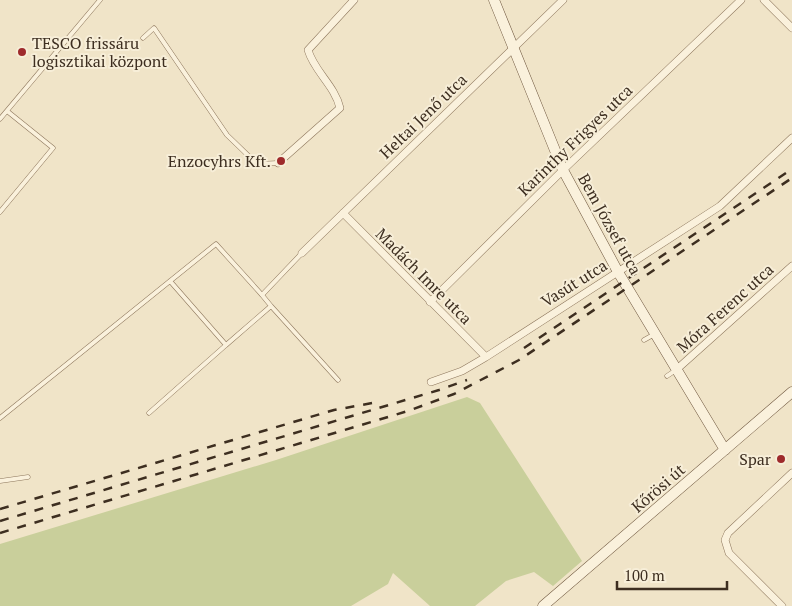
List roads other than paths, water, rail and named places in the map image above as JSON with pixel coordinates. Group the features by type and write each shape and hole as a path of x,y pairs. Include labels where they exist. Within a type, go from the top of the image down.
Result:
{"main road":[{"name":"Bem József utca","path":"494,0 563,170 618,272 725,450"},
{"name":"Kőrösi út","path":"543,606 792,392"}],"street":[{"path":"278,163 340,108 338,99 310,58 308,50 354,0"},
{"name":"Heltai Jenő utca","path":"302,253 563,0"},
{"name":"Karinthy Frigyes utca","path":"430,302 563,170 741,0"},
{"path":"764,0 792,28"},
{"name":"Vasút utca","path":"431,382 462,371 486,357 720,206 792,138"},
{"name":"Madách Imre utca","path":"343,213 486,357"},
{"name":"Móra Ferenc utca","path":"676,370 792,266"},
{"path":"782,606 729,553 725,543 728,534 792,473"}],"lane":[{"path":"0,119 100,0"},
{"path":"143,38 154,28 227,135 257,164 278,163"},
{"path":"0,212 52,148 7,111"},
{"path":"0,418 216,244 338,380"},
{"path":"262,295 302,253"},
{"path":"170,281 226,345"},
{"path":"149,413 271,306"},
{"path":"644,340 655,334"},
{"path":"667,376 676,370"},
{"path":"0,481 28,477"}],"railway":[{"path":"524,348 792,169"},
{"path":"0,533 408,411 454,394 519,360 792,178"},
{"path":"0,521 467,380"},
{"path":"0,509 334,410 378,402"}],"place":[{"name":"TESCO frissáru logisztikai központ","path":"22,52"},
{"name":"Enzocyhrs Kft.","path":"281,161"},
{"name":"Spar","path":"781,459"}]}
